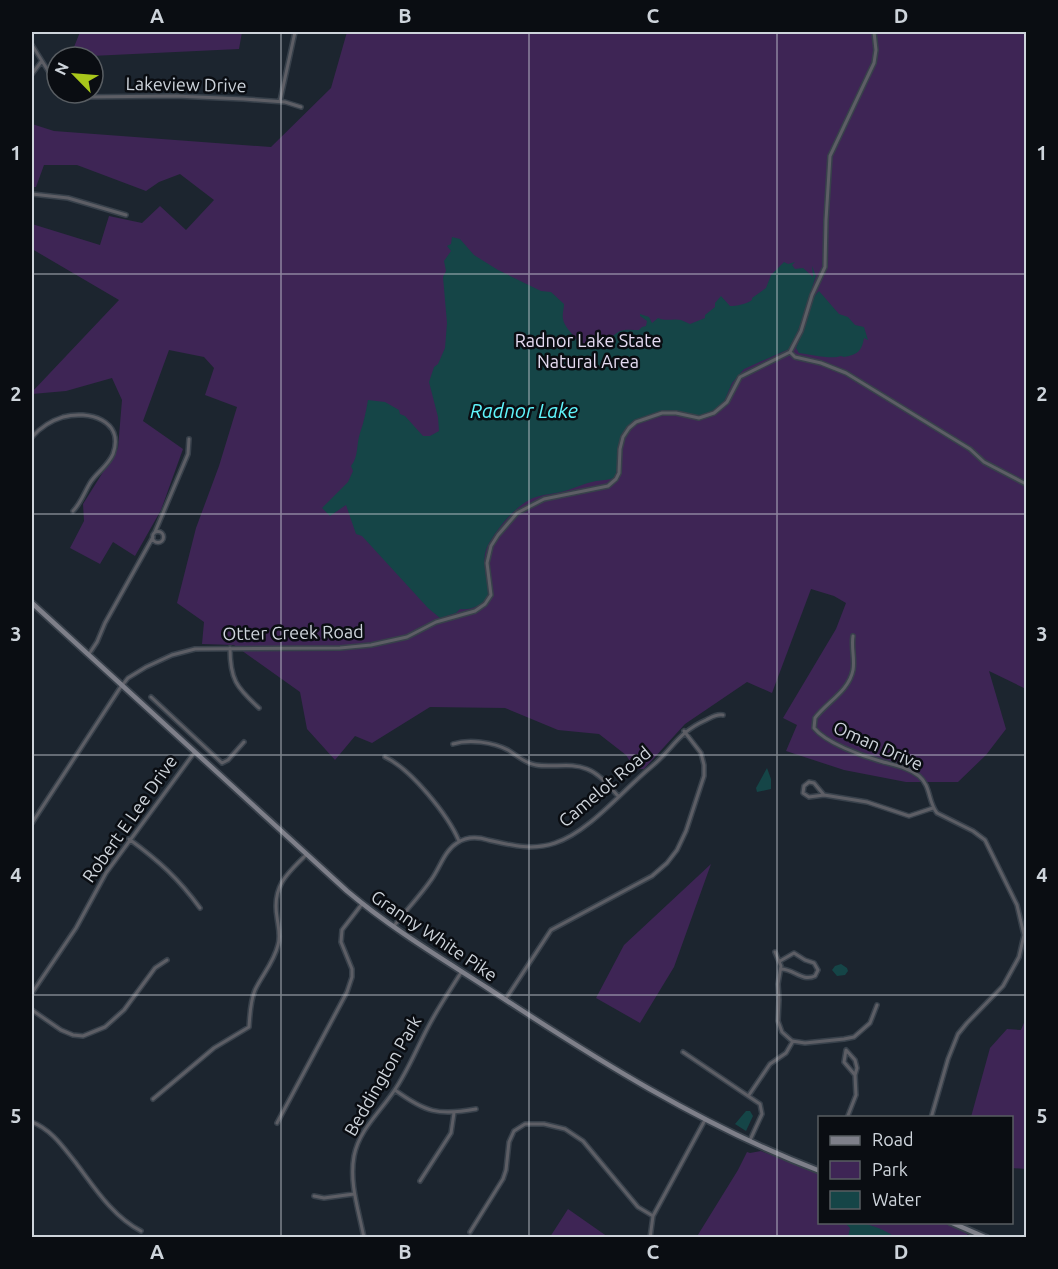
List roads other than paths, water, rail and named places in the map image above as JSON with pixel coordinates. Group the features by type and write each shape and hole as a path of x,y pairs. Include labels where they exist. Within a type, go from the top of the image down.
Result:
{"main road":[{"name":"Granny White Pike","path":"32,603 306,854 362,904 393,928 602,1062 749,1142 818,1171"},
{"path":"954,1224 975,1235 987,1238"}],"street":[{"path":"280,101 295,32"},
{"path":"874,32 876,50 874,63 830,156 825,267 812,296 801,331 790,352 795,357 821,363 846,373 970,449 984,462 1026,484"},
{"path":"32,45 45,66"},
{"path":"32,74 41,60"},
{"name":"Lakeview Drive","path":"105,97 184,96 280,101 302,107"},
{"path":"32,194 68,198 126,215"},
{"name":"Otter Creek Road","path":"32,823 122,685 146,667 172,655 195,649 340,648 371,645 407,637 436,622 482,607 491,593 488,554 498,535 517,513 544,500 608,486 619,473 621,441 633,424 662,413 676,413 699,418 714,413 729,400 740,378 751,370 790,352"},
{"path":"32,437 51,422 73,415 98,418 105,421 112,429 115,442 112,456 91,481 79,505 73,511"},
{"path":"88,654 97,642 106,620 153,537 188,454 189,439"},
{"path":"153,537 157,542 163,539 161,532 155,532"},
{"name":"Oman Drive","path":"853,636 854,665 851,677 844,688 815,718 814,728 834,742 867,756 900,766 918,776 926,785 933,808"},
{"path":"230,648 230,669 234,681 259,708"},
{"path":"151,697 222,763 228,760 244,742"},
{"name":"Camelot Road","path":"459,841 475,838 521,847 551,844 578,832 657,762 684,731 714,716 723,716"},
{"path":"173,732 179,724"},
{"path":"505,1000 551,930 649,878 664,866 677,850 704,776 704,764 699,751 684,731"},
{"path":"453,744 466,742 497,746 525,762 584,768 599,776 618,796"},
{"name":"Robert E Lee Drive","path":"32,993 76,928 106,873 194,753"},
{"path":"385,757 396,764 437,804 448,818 459,841 448,851 432,879 393,928"},
{"path":"824,795 814,783 807,783 804,786 803,792 807,796 824,795 871,803 907,816 933,808 940,816 973,831 986,840 1017,905 1024,935 1018,957 1006,982 996,995 965,1024 956,1037 932,1116"},
{"path":"129,839 160,862 182,883 200,908"},
{"path":"153,1099 214,1048 249,1027 255,990 269,967 278,945 275,908 277,891 284,879 306,854"},
{"path":"277,1123 347,992 352,969 341,942 342,930 362,904"},
{"path":"776,952 781,969 778,984 780,1000 778,1021 783,1033 793,1041 802,1043 844,1040 856,1036 873,1019 877,1005"},
{"path":"780,961 794,953 814,963 818,970 815,976 809,978 797,975 789,969 781,969"},
{"path":"32,1010 61,1030 83,1036 105,1027 113,1020 156,968 167,960"},
{"name":"Beddington Park","path":"364,1238 354,1194 353,1165 359,1141 395,1090 432,1019 462,971"},
{"path":"844,1040 846,1050 844,1062 855,1075"},
{"path":"749,1095 770,1064 786,1053 793,1041"},
{"path":"846,1050 856,1062 856,1095 848,1116"},
{"path":"683,1052 759,1103 762,1112 749,1142"},
{"path":"395,1090 427,1110 454,1113 476,1109"},
{"path":"420,1181 451,1133 454,1113"},
{"path":"651,1238 653,1216 706,1118"},
{"path":"32,1122 54,1135 107,1203 132,1226 141,1231"},
{"path":"470,1232 503,1179 509,1142 514,1131 525,1124 544,1124 565,1129 583,1141 638,1207 653,1216"},
{"path":"314,1196 324,1198 354,1194"}],"water":[{"name":"Radnor Lake","path":"452,237 460,239 474,255 498,270 541,291 551,292 564,304 563,317 566,327 581,344 592,348 604,343 620,331 639,330 646,326 647,321 640,314 649,317 652,323 658,318 681,320 690,324 705,318 721,296 730,306 747,303 766,288 771,275 784,262 788,264 795,262 792,265 795,269 803,268 813,277 812,266 816,276 794,341 789,349 744,369 732,383 723,404 711,412 699,416 664,411 634,420 621,435 614,478 537,497 521,505 504,522 487,546 485,565 488,593 485,600 473,608 460,609 456,613 440,618 428,608 362,536 356,534 346,505 330,516 322,508 348,482 353,471 351,466 354,462 368,400 385,402 399,410 400,414 405,416 423,436 430,436 439,431 438,417 429,382 434,367 438,364 445,348 447,323 444,261 451,251 447,246 451,244"},
{"path":"819,291 839,314 848,317 855,325 864,327 868,340 864,338 856,354 826,357 799,353 796,348 811,302"},
{"path":"767,768 771,779 771,789 757,792 756,788"},
{"path":"841,964 848,971 845,975 837,976 832,970"},
{"path":"746,1111 750,1111 753,1116 746,1131 735,1124"},
{"path":"846,1224 862,1224 883,1230 895,1237 848,1237 850,1228"}],"park label":[{"name":"Radnor Lake State Natural Area","path":"588,351"}]}
